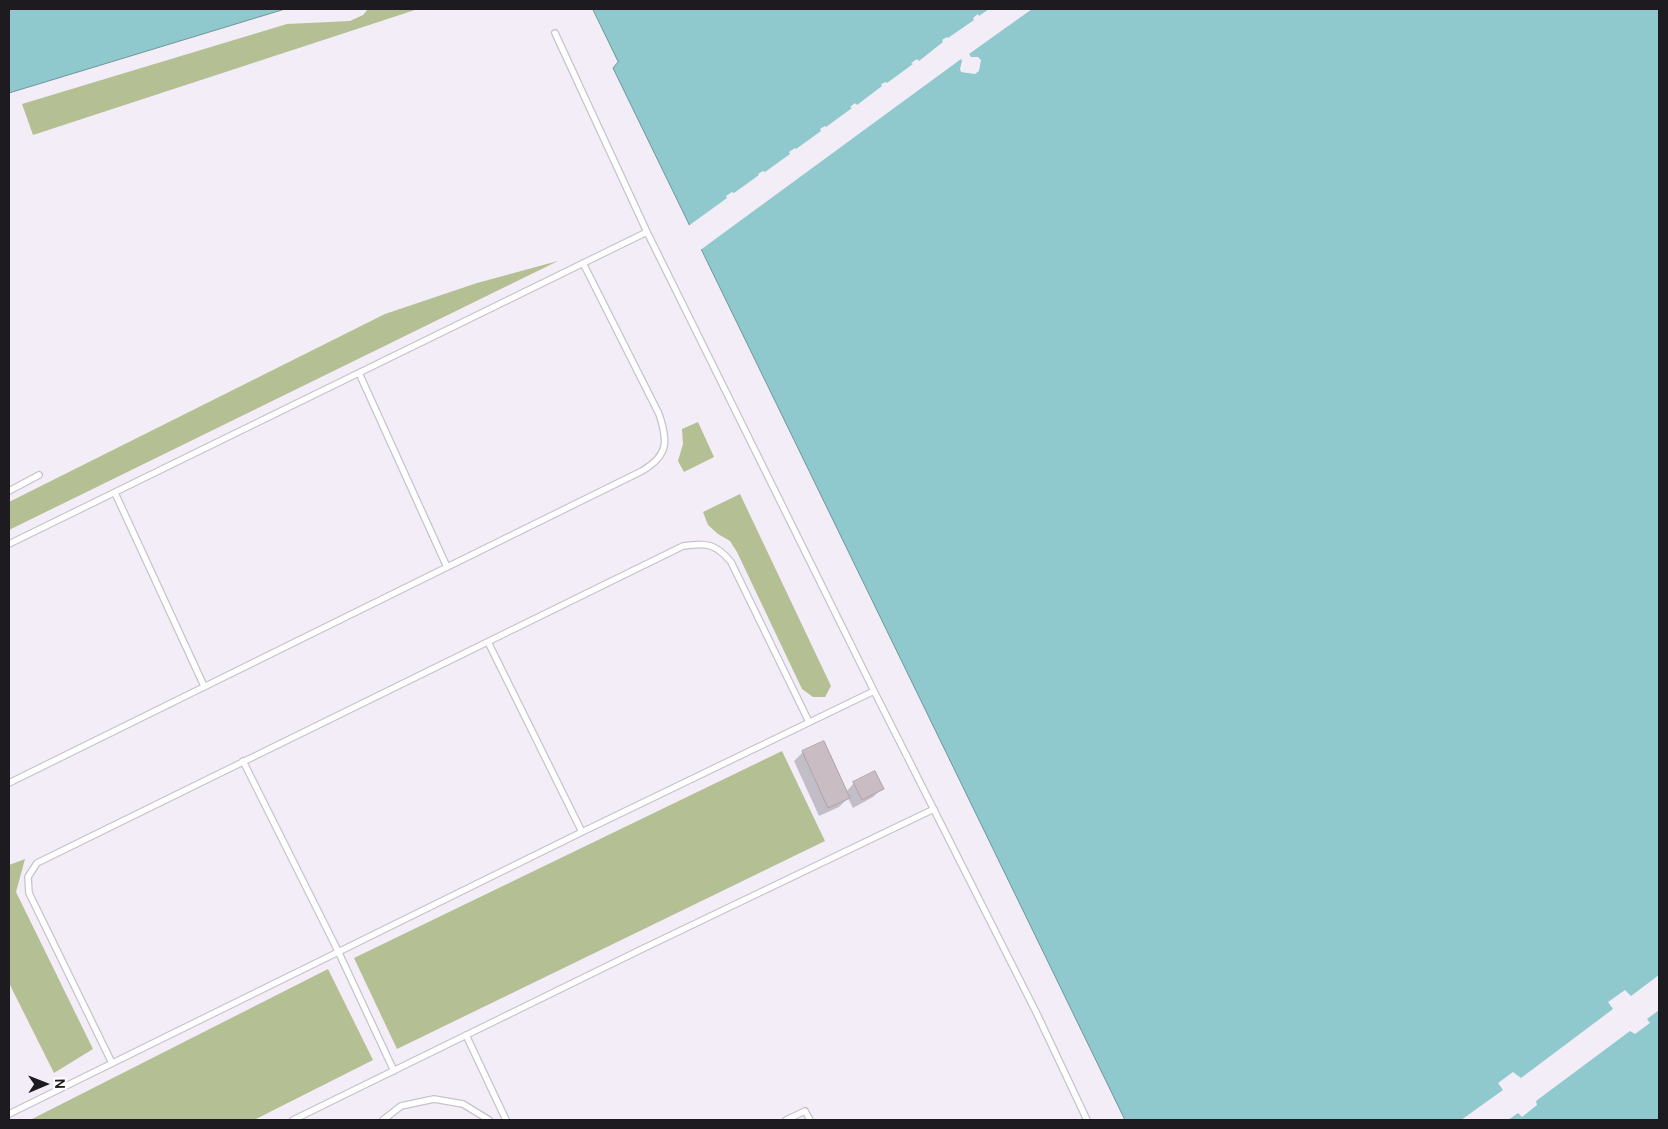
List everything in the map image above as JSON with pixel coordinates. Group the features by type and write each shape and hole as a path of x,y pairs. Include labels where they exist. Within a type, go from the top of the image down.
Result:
{"lane":[{"path":"555,33 647,232 874,691 1037,1014 1087,1120"},
{"path":"9,544 647,232"},
{"path":"9,783 654,464 665,447 665,432 659,414 583,263"},
{"path":"359,374 447,566"},
{"path":"9,491 39,475"},
{"path":"115,493 204,686"},
{"path":"112,1062 29,893 28,877 37,863 683,546 698,544 712,546 722,551 731,562 809,722"},
{"path":"488,642 582,832"},
{"path":"9,1114 338,951 874,691"},
{"path":"244,762 338,951 394,1070"},
{"path":"293,1120 302,1118 394,1070 934,809"},
{"path":"466,1035 506,1120"},
{"path":"383,1120 401,1106 434,1099 463,1104 489,1120"},
{"path":"786,1120 805,1111 810,1120"}],"green space":[{"path":"368,9 418,9 33,135 22,104 287,24 350,21 363,15"},
{"path":"558,261 9,530 9,502 385,314 477,283"},
{"path":"698,422 714,457 684,472 678,461 683,444 682,429"},
{"path":"740,494 831,686 825,697 813,697 802,689 737,552 730,541 708,525 703,512"},
{"path":"782,751 825,841 397,1049 354,958"},
{"path":"25,859 16,892 93,1049 54,1073 9,983 9,865"},
{"path":"328,969 373,1060 254,1120 30,1120"}],"water":[{"path":"9,9 285,9 9,93"},
{"path":"593,9 1659,9 1659,1120 1125,1120 613,68 618,62"}],"pier":[{"path":"989,9 1032,9 969,54 971,57 978,57 981,60 979,71 975,74 961,72 961,59 699,251 687,227 727,198 726,196 732,192 734,193 758,174 763,171 765,172 790,154 789,152 796,149 821,131 820,129 826,127 852,108 850,107 855,103 857,105 882,86 881,84 887,83 917,59 919,61 943,42 942,40 974,20 973,18 978,14 979,16"},
{"path":"1659,975 1659,1010 1647,1019 1650,1023 1635,1034 1630,1031 1536,1101 1537,1105 1522,1117 1518,1113 1508,1120 1461,1120 1503,1090 1498,1083 1513,1072 1521,1078 1613,1009 1608,1002 1625,990 1631,996"}],"building":[{"path":"824,741 850,798 828,808 802,751"},
{"path":"875,771 884,789 862,800 853,782"}]}
